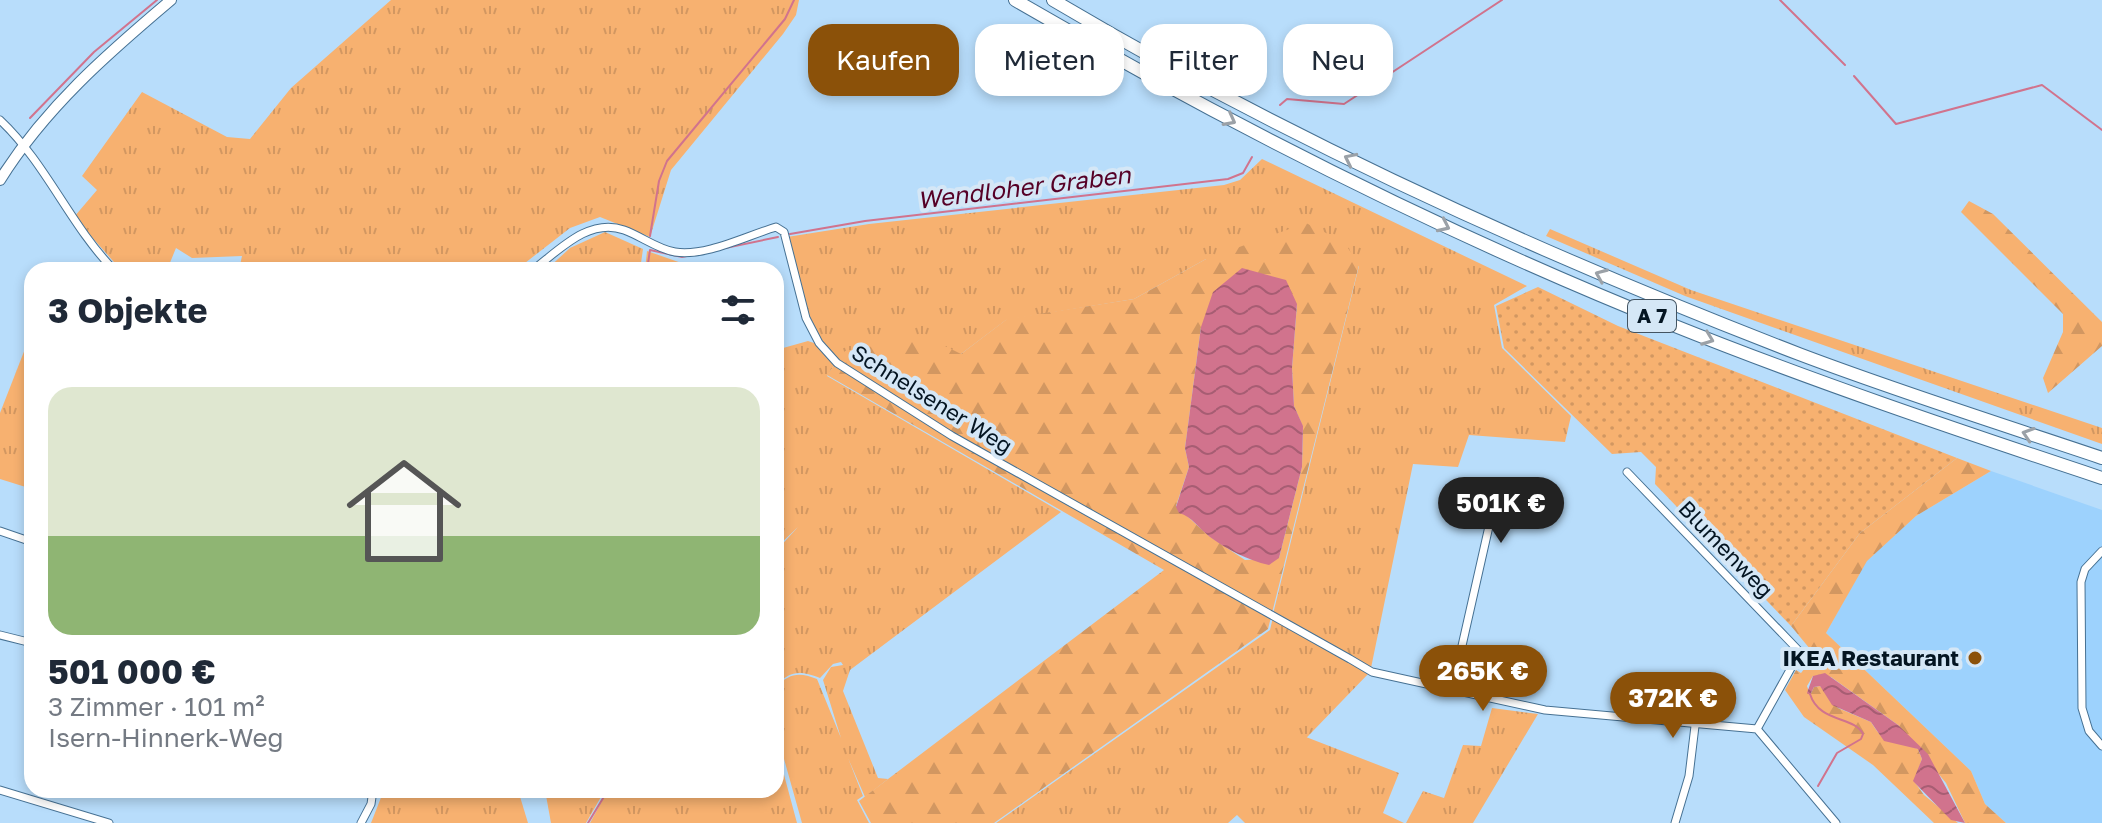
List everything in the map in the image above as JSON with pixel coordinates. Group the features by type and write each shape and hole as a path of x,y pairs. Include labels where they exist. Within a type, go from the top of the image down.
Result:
{"highway":[{"name":"A 7","path":"1015,0 1266,140 1555,276 1803,375 2102,478"},
{"name":"A 7","path":"1053,0 1278,124 1416,192 1588,269 1829,365 2102,458"}],"main road":[{"path":"0,180 22,145 68,92 171,0"}],"street":[{"path":"0,120 22,145 69,216 107,262"},
{"name":"Schnelsener Weg","path":"543,262 574,238 597,226 621,228 673,252 691,253 776,227 784,232 806,318 819,343 837,363 952,436 1372,672 1452,690"},
{"name":"Blumenweg","path":"1627,472 1800,652 1757,729"},
{"path":"1492,513 1452,690 1545,710 1695,726 1757,729 1836,823"},
{"path":"0,531 24,539"},
{"path":"2102,551 2085,569 2081,582 2086,726 2102,746"},
{"path":"0,635 24,641"},
{"path":"1675,823 1689,776 1695,726"},
{"path":"0,790 24,797"},
{"path":"26,798 109,823"},
{"path":"361,823 372,798"}],"shaded area":[{"path":"1991,471 2102,510 2102,823 2006,823 1985,804 1971,771 1826,633 1866,561 1916,516"}],"green space":[{"path":"391,0 799,0 796,15 783,34 671,170 650,237 600,217 570,228 526,262 241,262 242,256 192,258 176,248 170,262 114,262 74,217 97,190 82,176 142,92 227,137 250,139 291,88"},
{"path":"1262,159 1527,286 1494,305 1502,348 1571,416 1565,442 1469,435 1458,467 1413,464 1371,668 1273,614 1359,266 1206,259 1134,299 1006,320 961,354 838,360 811,318 787,237 869,224 1224,185 1240,180"},
{"path":"1969,201 1993,214 2102,322 2102,346 2048,393 2043,378 2063,332 2063,314 1961,212"},
{"path":"1306,223 1344,242 1359,265 1268,629 994,823 871,823 859,801 1164,570 827,375 845,351 927,337 961,354 1007,319 1134,299 1206,259","holes":["1297,304 1292,368 1294,406 1303,427 1302,467 1279,558 1245,560 1209,536 1176,506 1189,467 1185,448 1201,327"]},
{"path":"1550,229 1691,290 2102,428 2102,444 1685,296 1546,236"},
{"path":"605,232 643,249 641,262 555,262 570,248"},
{"path":"647,251 679,262 646,262"},
{"path":"1538,287 1618,326 1957,458 1860,533 1791,626 1655,484 1656,467 1641,452 1612,454 1504,348 1496,306"},
{"path":"808,341 817,344 835,364 827,376 1061,512 850,670 843,691 878,778 888,779 865,797 848,758 863,796 857,800 869,823 802,823 784,759 784,681 800,675 817,679 841,738 823,680 831,667 843,665 841,662 833,664 820,678 796,673 787,677 784,679 784,542 798,527 784,540 784,348"},
{"path":"24,352 24,486 0,479 0,413"},
{"path":"1957,458 1991,471 1916,516 1867,561 1826,633 1971,771 1985,804 2006,823 1965,823 1946,783 1918,749 1922,759 1914,781 1924,795 1958,823 1934,823 1873,765 1804,717 1785,690 1796,670 1801,673 1815,655 1791,626 1860,533","holes":["1813,676 1831,677 1898,725 1918,749 1887,740 1871,722 1838,708 1820,686 1814,687 1810,695 1807,686"]},
{"path":"1273,617 1370,672 1307,737 1399,773 1383,813 1404,823 1245,823 1237,815 1228,823 996,823 1270,630"},
{"path":"1492,708 1538,714 1473,823 1406,823 1423,791 1444,798 1463,745 1481,746"},
{"path":"784,775 797,823 590,823 604,798 784,798"},
{"path":"381,798 520,798 528,823 371,823"},
{"path":"546,798 600,798 586,823 551,823"}],"water":[{"path":"1242,268 1286,280 1297,304 1292,368 1294,406 1303,426 1302,467 1279,558 1269,565 1224,546 1179,513 1176,507 1189,467 1185,448 1201,327 1213,292"},
{"path":"1825,673 1898,725 1928,754 1965,823 1951,820 1913,781 1922,759 1918,749 1884,741 1871,722 1832,705 1820,686 1814,687 1810,695 1807,693 1813,676"}],"waterway":[{"path":"30,118 94,52 157,0"},
{"path":"650,236 659,181 667,161 785,19 794,0"},
{"name":"Wendloher Graben","path":"1280,105 1287,99 1344,104 1502,0"},
{"path":"1780,0 1845,65"},
{"path":"1854,76 1896,124 2042,85 2102,130"},
{"name":"Wendloher Graben","path":"790,234 865,221 1228,179 1243,173 1252,157"},
{"name":"Wendloher Graben","path":"648,262 650,250 682,257 778,237"},
{"path":"1810,694 1821,710 1852,724 1863,734 1861,739 1837,753 1818,786"},
{"path":"588,823 603,798"}],"place":[{"name":"IKEA Restaurant","path":"1975,658"}]}
